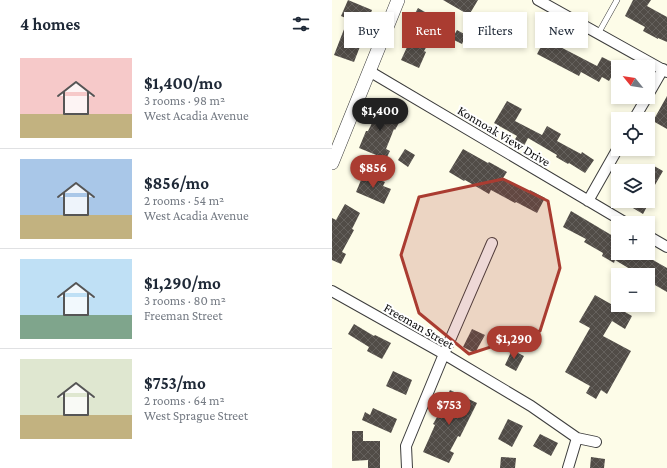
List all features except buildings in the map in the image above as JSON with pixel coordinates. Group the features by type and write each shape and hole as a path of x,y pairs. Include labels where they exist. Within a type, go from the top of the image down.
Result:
{"street":[{"path":"332,163 398,0"},
{"path":"538,0 665,71 655,85"},
{"name":"Konnoak View Drive","path":"369,71 614,216"},
{"path":"588,201 613,156"},
{"path":"655,240 667,247"},
{"path":"407,468 406,446 492,244"},
{"name":"Freeman Street","path":"332,291 444,354 531,406 577,438 596,442"},
{"path":"568,468 577,438"}],"lane":[{"path":"598,34 617,0"}],"highlighted area":[{"path":"503,179 548,201 560,268 540,331 469,354 419,313 401,255 419,197"}]}
